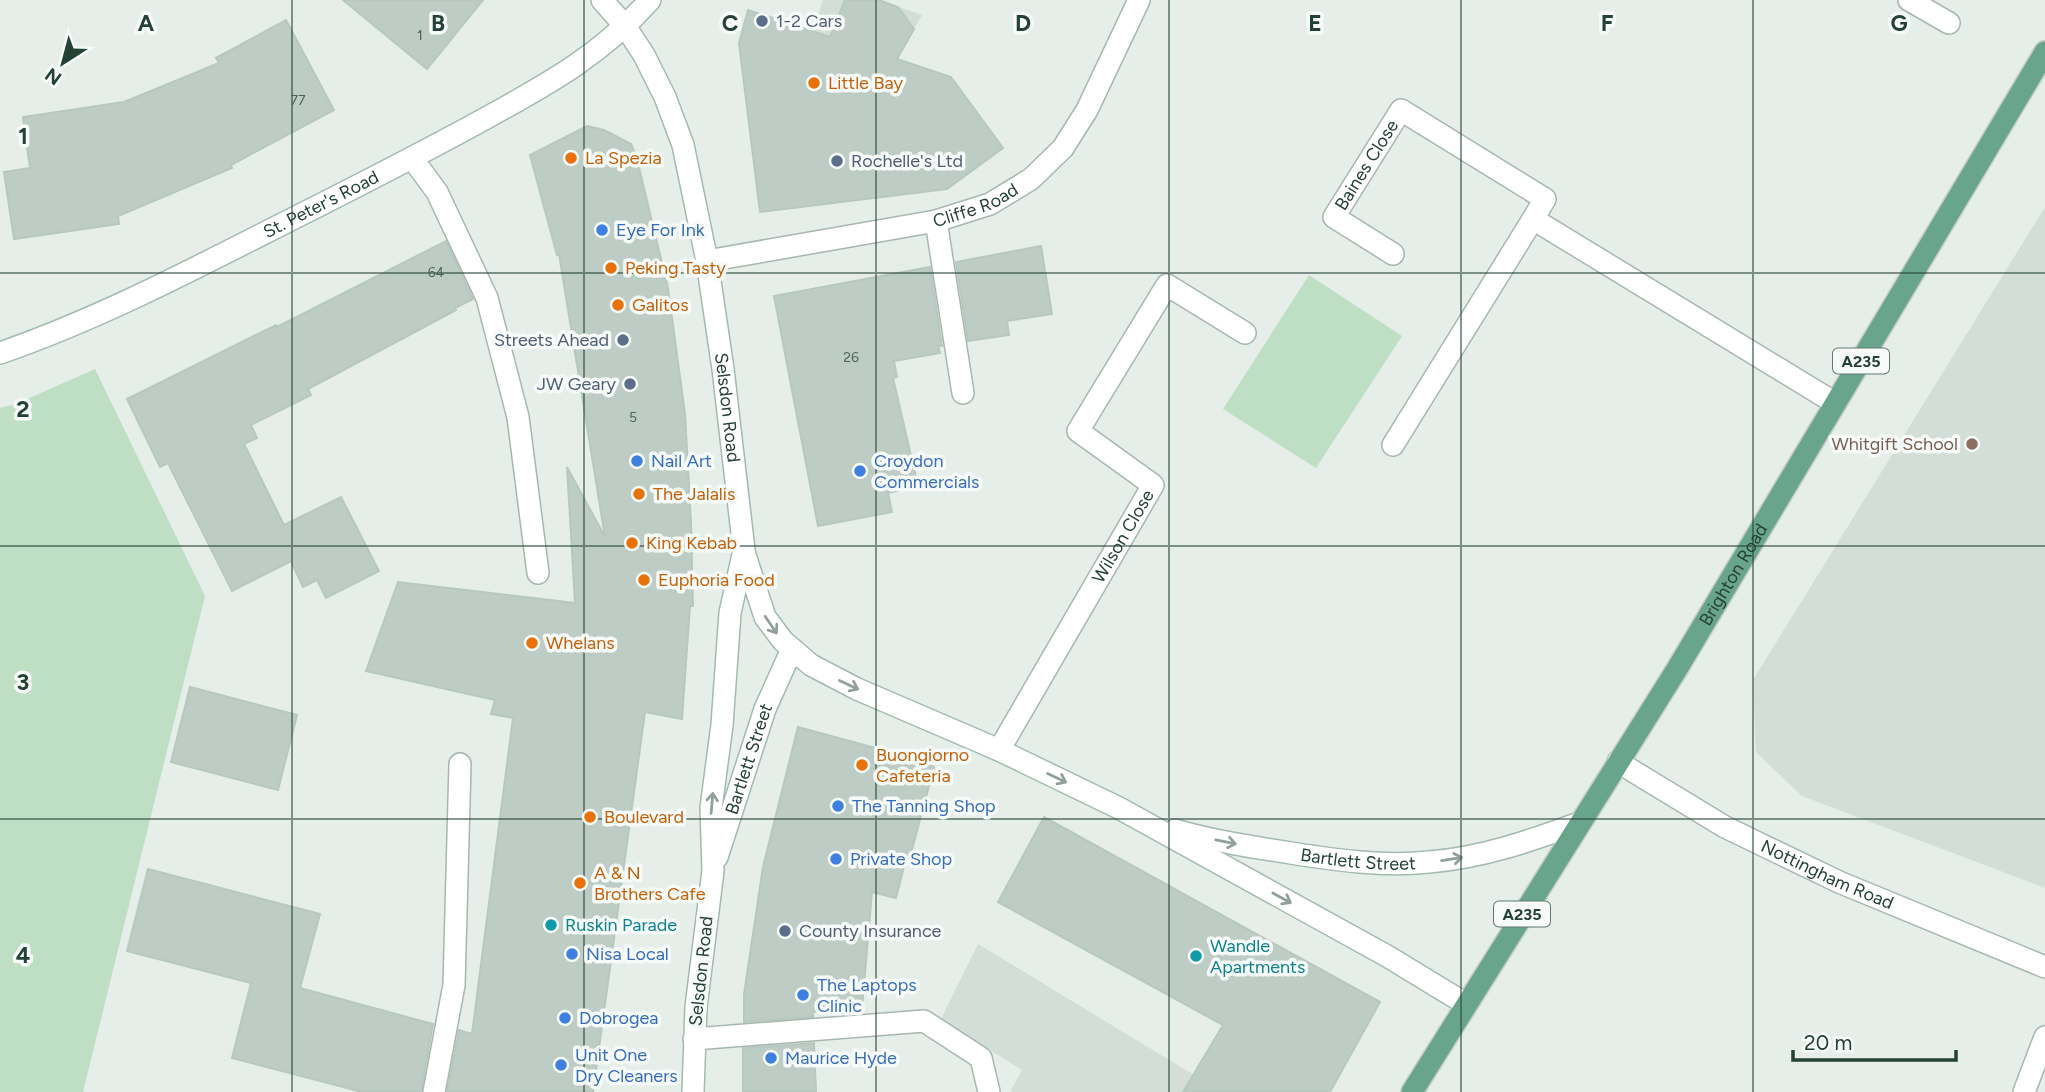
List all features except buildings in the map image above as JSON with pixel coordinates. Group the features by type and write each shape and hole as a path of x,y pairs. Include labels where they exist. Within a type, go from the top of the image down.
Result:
{"main road":[{"name":"Selsdon Road","path":"602,0 625,26 654,75 683,145 707,261 723,369 744,550 730,613 722,724 711,808 713,871 696,1007 693,1092"},
{"path":"625,26 650,0"},
{"name":"Cliffe Road","path":"707,261 936,220 990,204 1031,179 1063,148 1087,110 1139,0"},
{"path":"1909,0 1949,23"},
{"name":"St. Peter's Road","path":"0,354 79,323 412,158 554,81 579,65 625,26"},
{"name":"Brighton Road","path":"1412,1092 1676,669 2045,52"},
{"name":"Baines Close","path":"1393,254 1334,217 1401,110 1545,199 1393,445"},
{"path":"412,158 437,192 487,298 517,417 538,573"},
{"path":"1532,219 1835,403"},
{"path":"936,220 963,393"},
{"name":"Wilson Close","path":"999,750 1153,485 1078,431 1167,285 1245,333"},
{"name":"Bartlett Street","path":"744,550 765,617 783,641 811,665 830,676 999,750 1136,818 1397,962 1466,1004"},
{"name":"Bartlett Street","path":"713,871 765,709 792,649"},
{"name":"Nottingham Road","path":"1618,762 1725,827 1839,882 2045,967"},
{"path":"434,1092 454,985 460,764"},
{"name":"Bartlett Street","path":"1136,818 1200,837 1244,846 1321,858 1403,864 1503,849 1578,823"},
{"path":"694,1039 924,1021 981,1058 989,1092"},
{"path":"2024,1092 2045,1037"}],"shaded area":[{"path":"823,0 879,0 922,15 894,64 813,31"},
{"name":"Whitgift School","path":"2045,207 2045,888 1802,796 1756,752 1753,680"},
{"path":"978,944 1222,1092 1010,1092 1022,1070 941,1019"}],"green space":[{"path":"1309,275 1402,336 1316,468 1223,409"},
{"path":"95,369 205,596 83,1092 0,1092 0,408 16,404"}],"place":[{"name":"1-2 Cars","path":"762,21"},
{"name":"Little Bay","path":"814,83"},
{"name":"La Spezia","path":"571,158"},
{"name":"Rochelle's Ltd","path":"837,161"},
{"name":"Eye For Ink","path":"602,230"},
{"name":"Peking Tasty","path":"611,268"},
{"name":"Galitos","path":"618,305"},
{"name":"Streets Ahead","path":"623,340"},
{"name":"JW Geary","path":"630,384"},
{"name":"Whitgift School","path":"1972,444"},
{"name":"Nail Art","path":"637,461"},
{"name":"Croydon Commercials","path":"860,471"},
{"name":"The Jalalis","path":"639,494"},
{"name":"King Kebab","path":"632,543"},
{"name":"Euphoria Food","path":"644,580"},
{"name":"Whelans","path":"532,643"},
{"name":"Buongiorno Cafeteria","path":"862,765"},
{"name":"The Tanning Shop","path":"838,806"},
{"name":"Boulevard","path":"590,817"},
{"name":"Private Shop","path":"836,859"},
{"name":"A & N Brothers Cafe","path":"580,883"},
{"name":"Ruskin Parade","path":"551,925"},
{"name":"County Insurance","path":"785,931"},
{"name":"Nisa Local","path":"572,954"},
{"name":"Wandle Apartments","path":"1196,956"},
{"name":"The Laptops Clinic","path":"803,995"},
{"name":"Dobrogea","path":"565,1018"},
{"name":"Maurice Hyde","path":"771,1058"},
{"name":"Unit One Dry Cleaners","path":"561,1065"}]}
